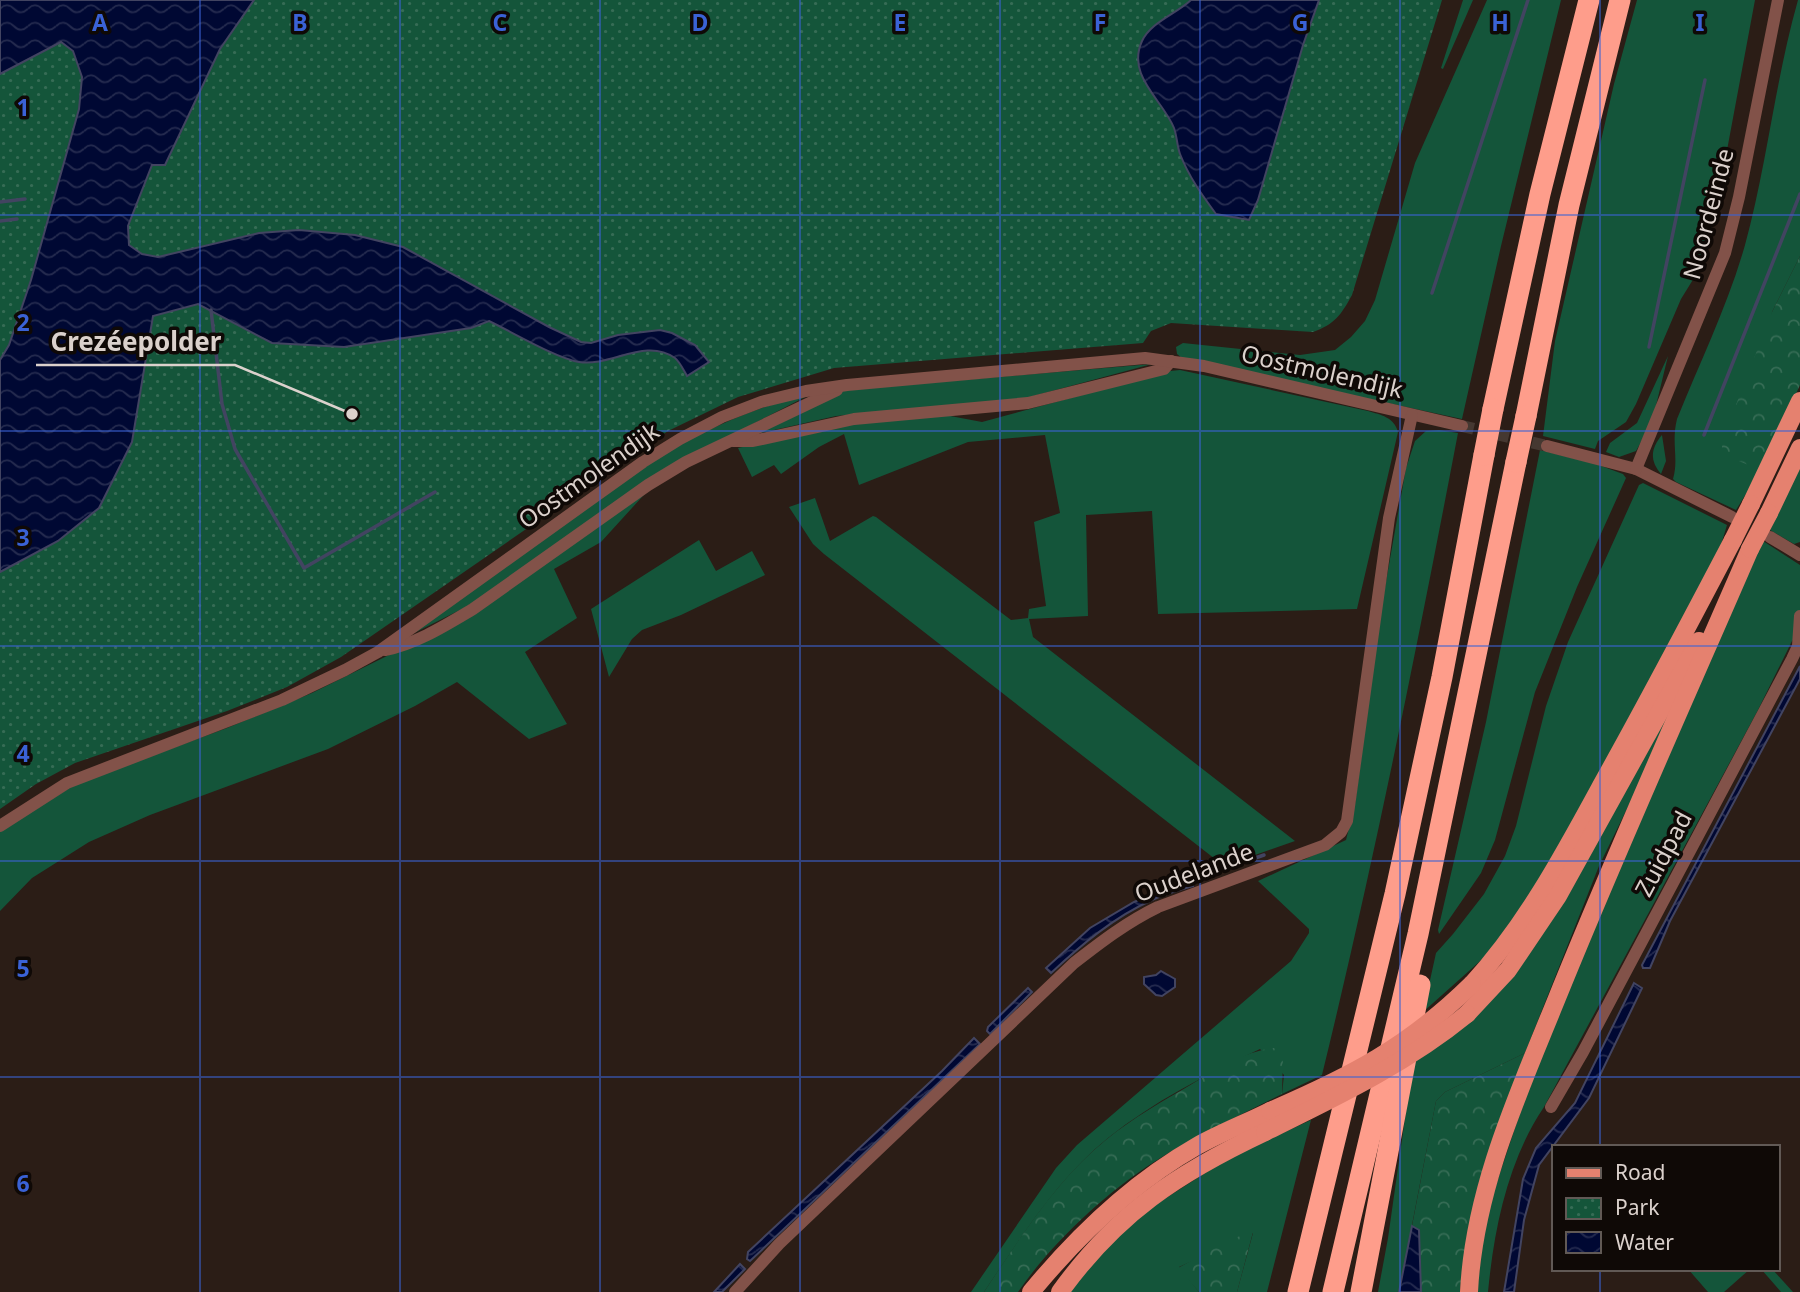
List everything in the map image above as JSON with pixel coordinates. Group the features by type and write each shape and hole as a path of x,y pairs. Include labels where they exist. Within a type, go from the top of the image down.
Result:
{"highway":[{"path":"1298,1292 1395,894 1442,677 1483,455 1540,194 1588,0"},
{"path":"1333,1292 1418,934 1569,205 1620,0"},
{"path":"1361,1292 1421,982 1418,934"}],"main road":[{"path":"1031,1292 1078,1238 1150,1177 1197,1146 1321,1089 1393,1050 1437,1017 1472,984 1512,937 1553,871 1636,723 1733,540 1800,401"},
{"path":"1060,1292 1098,1244 1129,1214 1169,1184 1219,1154 1375,1077 1417,1052 1467,1014 1508,970 1558,896 1750,549 1800,448"},
{"path":"1469,1292 1479,1218 1499,1147 1583,934 1750,549"}],"street":[{"name":"Noordeinde","path":"1636,469 1725,253 1739,197 1778,0"},
{"name":"Oostmolendijk","path":"0,826 67,783 282,700 378,652 643,462 722,417 761,402 847,385 1145,358 1204,366 1462,426"},
{"name":"Oostmolendijk","path":"729,441 753,441 854,419 1028,402 1164,369 1171,361"},
{"name":"Oostmolendijk","path":"378,652 399,647 452,622 648,485 729,441 847,385"},
{"name":"Oudelande","path":"735,1292 779,1244 1074,964 1105,939 1132,920 1158,907 1325,845 1341,832 1347,821 1389,518 1412,415"},
{"path":"1547,446 1636,469 1732,517"},
{"path":"1770,537 1800,555"},
{"name":"Zuidpad","path":"1551,1107 1583,1052 1792,659 1798,646 1800,616"}],"green space":[{"path":"0,0 1442,0 1352,295 1341,313 1327,326 1313,332 1171,323 1151,331 1143,343 834,368 738,397 668,431 341,657 287,687 227,711 75,763 36,784 0,809"},
{"path":"1463,0 1473,0 1443,69 1441,68"},
{"path":"1487,0 1561,0 1462,419 1183,359 1177,354 1176,347 1183,343 1300,355 1335,350 1351,337 1365,321 1375,300 1415,163"},
{"path":"1637,0 1755,0 1714,220 1694,278 1681,299 1626,422 1598,441 1595,449 1543,436 1555,341 1614,84"},
{"path":"1798,0 1800,256 1772,312 1761,470 1736,510 1673,479 1675,428 1745,245"},
{"path":"1800,256 1800,385 1761,470 1731,458 1722,449 1722,441 1772,312"},
{"path":"1668,356 1652,422 1636,451 1619,457 1606,452 1610,443 1637,423"},
{"path":"1152,364 1026,398 836,416 748,436 844,390"},
{"path":"1180,370 1368,411 1390,420 1398,432 1357,609 1158,614 1152,511 1086,515 1088,616 1029,619 1033,637 1295,841 1224,866 824,554 813,544 789,507 815,498 830,541 873,516 876,517 1011,620 1028,618 1029,609 1046,606 1034,522 1060,513 1045,435 968,442 859,485 844,434 819,447 781,474 774,465 752,477 738,448 845,424 945,415 982,422"},
{"path":"811,394 741,430 472,604 408,636 644,467 704,433 745,414"},
{"path":"1426,431 1458,433 1394,755 1322,1075 1282,1094 1284,1075 1260,1049 1162,1101 1108,1138 1072,1172 1040,1210 984,1292 971,1292 1056,1168 1077,1145 1291,961 1309,933 1309,929 1258,881 1346,840 1355,804 1381,610 1406,468 1415,441"},
{"path":"1662,435 1666,461 1661,474 1653,455 1655,445"},
{"path":"1540,450 1596,464 1623,474 1626,478 1577,587 1535,692 1495,840 1481,873 1439,934 1486,722"},
{"path":"1800,466 1800,542 1794,544 1770,530"},
{"path":"1643,483 1727,525 1715,565 1521,914 1488,954 1423,1012 1436,953 1484,894 1505,856 1516,826 1546,706 1568,642 1639,485"},
{"path":"652,486 601,542 554,569 577,618 525,652 567,724 529,739 457,682 328,749 150,815 89,842 32,878 0,911 0,830 78,783 227,728 312,693 476,612"},
{"path":"699,540 716,571 752,551 765,575 681,615 642,630 632,639 609,677 591,609"},
{"path":"1763,541 1800,565 1800,633 1792,641 1758,710 1521,1149 1499,1220 1488,1292 1477,1292 1483,1238 1492,1197 1535,1068 1615,867"},
{"path":"1690,669 1643,776 1599,866 1525,1053 1445,1092 1436,1101 1399,1292 1378,1292 1413,1062 1479,1010"},
{"path":"1274,1048 1283,1055 1282,1094 1185,1143 1116,1189 1062,1238 1018,1292 984,1292 1055,1191 1107,1139 1148,1110 1221,1067 1252,1053"},
{"path":"1525,1053 1476,1200 1460,1292 1421,1292 1419,1230 1412,1226 1436,1101 1445,1092"},
{"path":"1311,1120 1267,1292 1237,1292 1253,1233 1179,1267 1199,1292 1069,1292 1114,1240 1155,1205 1232,1156"},
{"path":"1253,1232 1237,1292 1199,1292 1178,1268 1231,1239"},
{"path":"1690,1271 1748,1271 1724,1292 1708,1292"},
{"path":"1763,1271 1774,1271 1793,1292 1781,1292"}],"water":[{"path":"0,0 254,0 220,49 165,165 152,165 128,226 129,245 142,254 158,257 259,233 299,230 355,235 403,247 581,342 591,343 618,335 660,330 695,345 709,362 687,376 675,358 652,350 603,361 579,362 546,350 489,321 471,328 344,347 272,343 198,304 153,316 132,442 99,508 58,541 0,572 0,360 9,345 31,280 79,109 82,77 73,51 61,42 0,74"},
{"path":"1191,0 1319,0 1303,45 1258,200 1249,220 1216,214 1184,162 1169,118 1142,77 1138,54 1146,34"},
{"path":"1800,666 1800,679 1670,921 1650,968 1643,968 1642,965"},
{"path":"1191,878 1193,886 1138,907 1098,932 1051,973 1046,968 1090,928 1134,902"},
{"path":"1161,971 1175,979 1175,987 1162,996 1156,995 1144,984 1144,977 1156,975"},
{"path":"1634,983 1642,988 1589,1098 1539,1165 1524,1220 1514,1292 1504,1292 1523,1179 1536,1148 1575,1103"},
{"path":"1028,988 1032,992 990,1034 988,1027"},
{"path":"974,1038 980,1044 750,1261 747,1259 748,1252"},
{"path":"1412,1226 1419,1230 1421,1292 1399,1292"},
{"path":"740,1264 745,1269 722,1292 714,1292"}],"waterway":[{"path":"1432,293 1528,0"},
{"path":"1649,347 1705,80"},
{"path":"1704,435 1800,194"},
{"path":"0,202 25,199"},
{"path":"0,221 17,219"},
{"path":"211,310 222,404 235,449 304,568 435,492"},
{"path":"1209,874 1264,855"}],"tunnel":[{"path":"1462,426 1547,446"}],"place":[{"name":"Crezéepolder","path":"352,414"}]}
